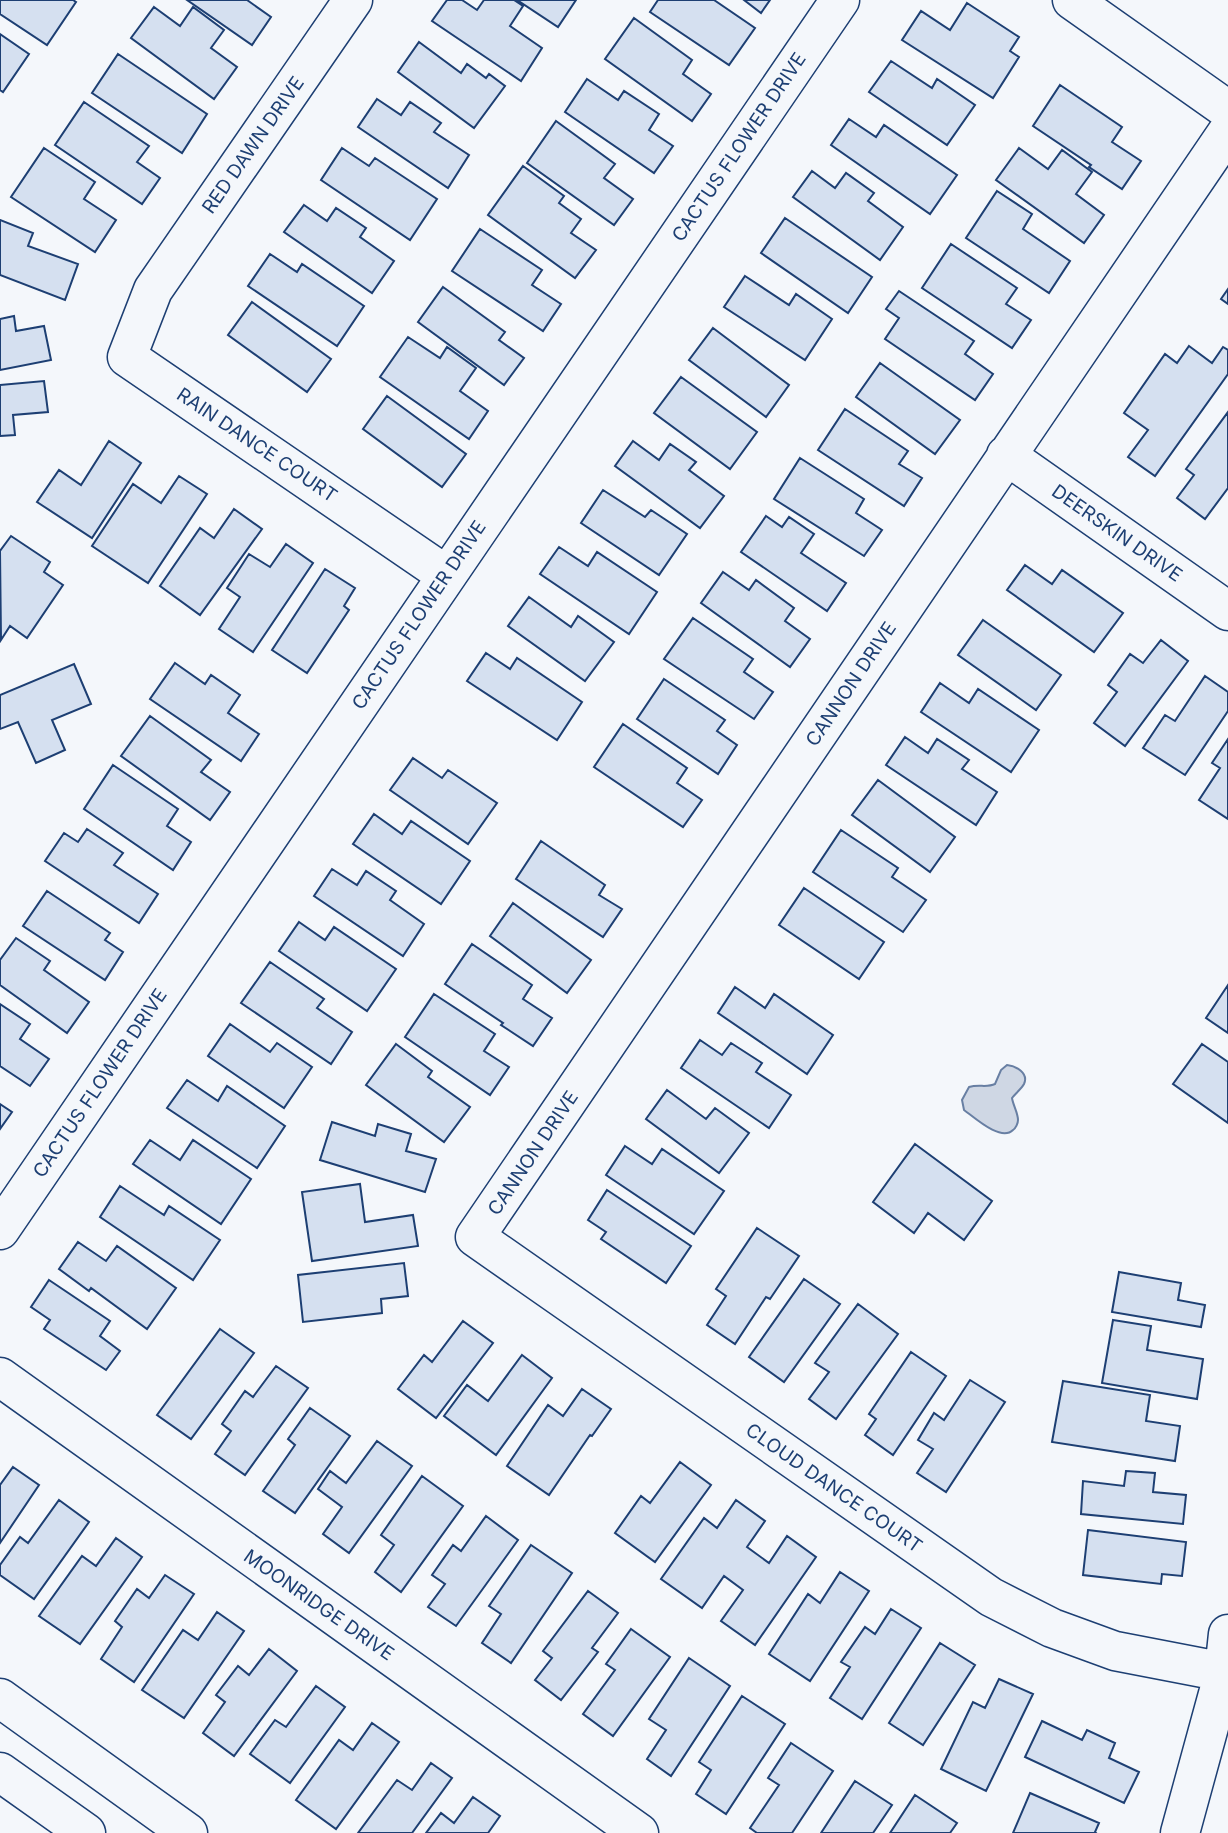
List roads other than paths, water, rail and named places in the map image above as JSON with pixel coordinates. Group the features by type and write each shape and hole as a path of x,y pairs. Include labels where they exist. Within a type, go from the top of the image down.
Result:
{"street":[{"name":"RED DAWN DRIVE","path":"153,290 353,0"},
{"name":"CACTUS FLOWER DRIVE","path":"0,1230 839,0"},
{"path":"1072,0 1228,110"},
{"name":"CANNON DRIVE","path":"475,1237 1228,131"},
{"name":"RAIN DANCE COURT","path":"153,290 127,357 446,575"},
{"name":"DEERSKIN DRIVE","path":"1006,455 1228,611"},
{"name":"CLOUD DANCE COURT","path":"475,1237 991,1597 1052,1628 1115,1651 1224,1672"},
{"name":"MOONRIDGE DRIVE","path":"0,1377 639,1833"},
{"path":"1180,1833 1224,1672 1228,1634"},
{"path":"0,1698 188,1833"},
{"path":"0,1772 86,1833"}]}
